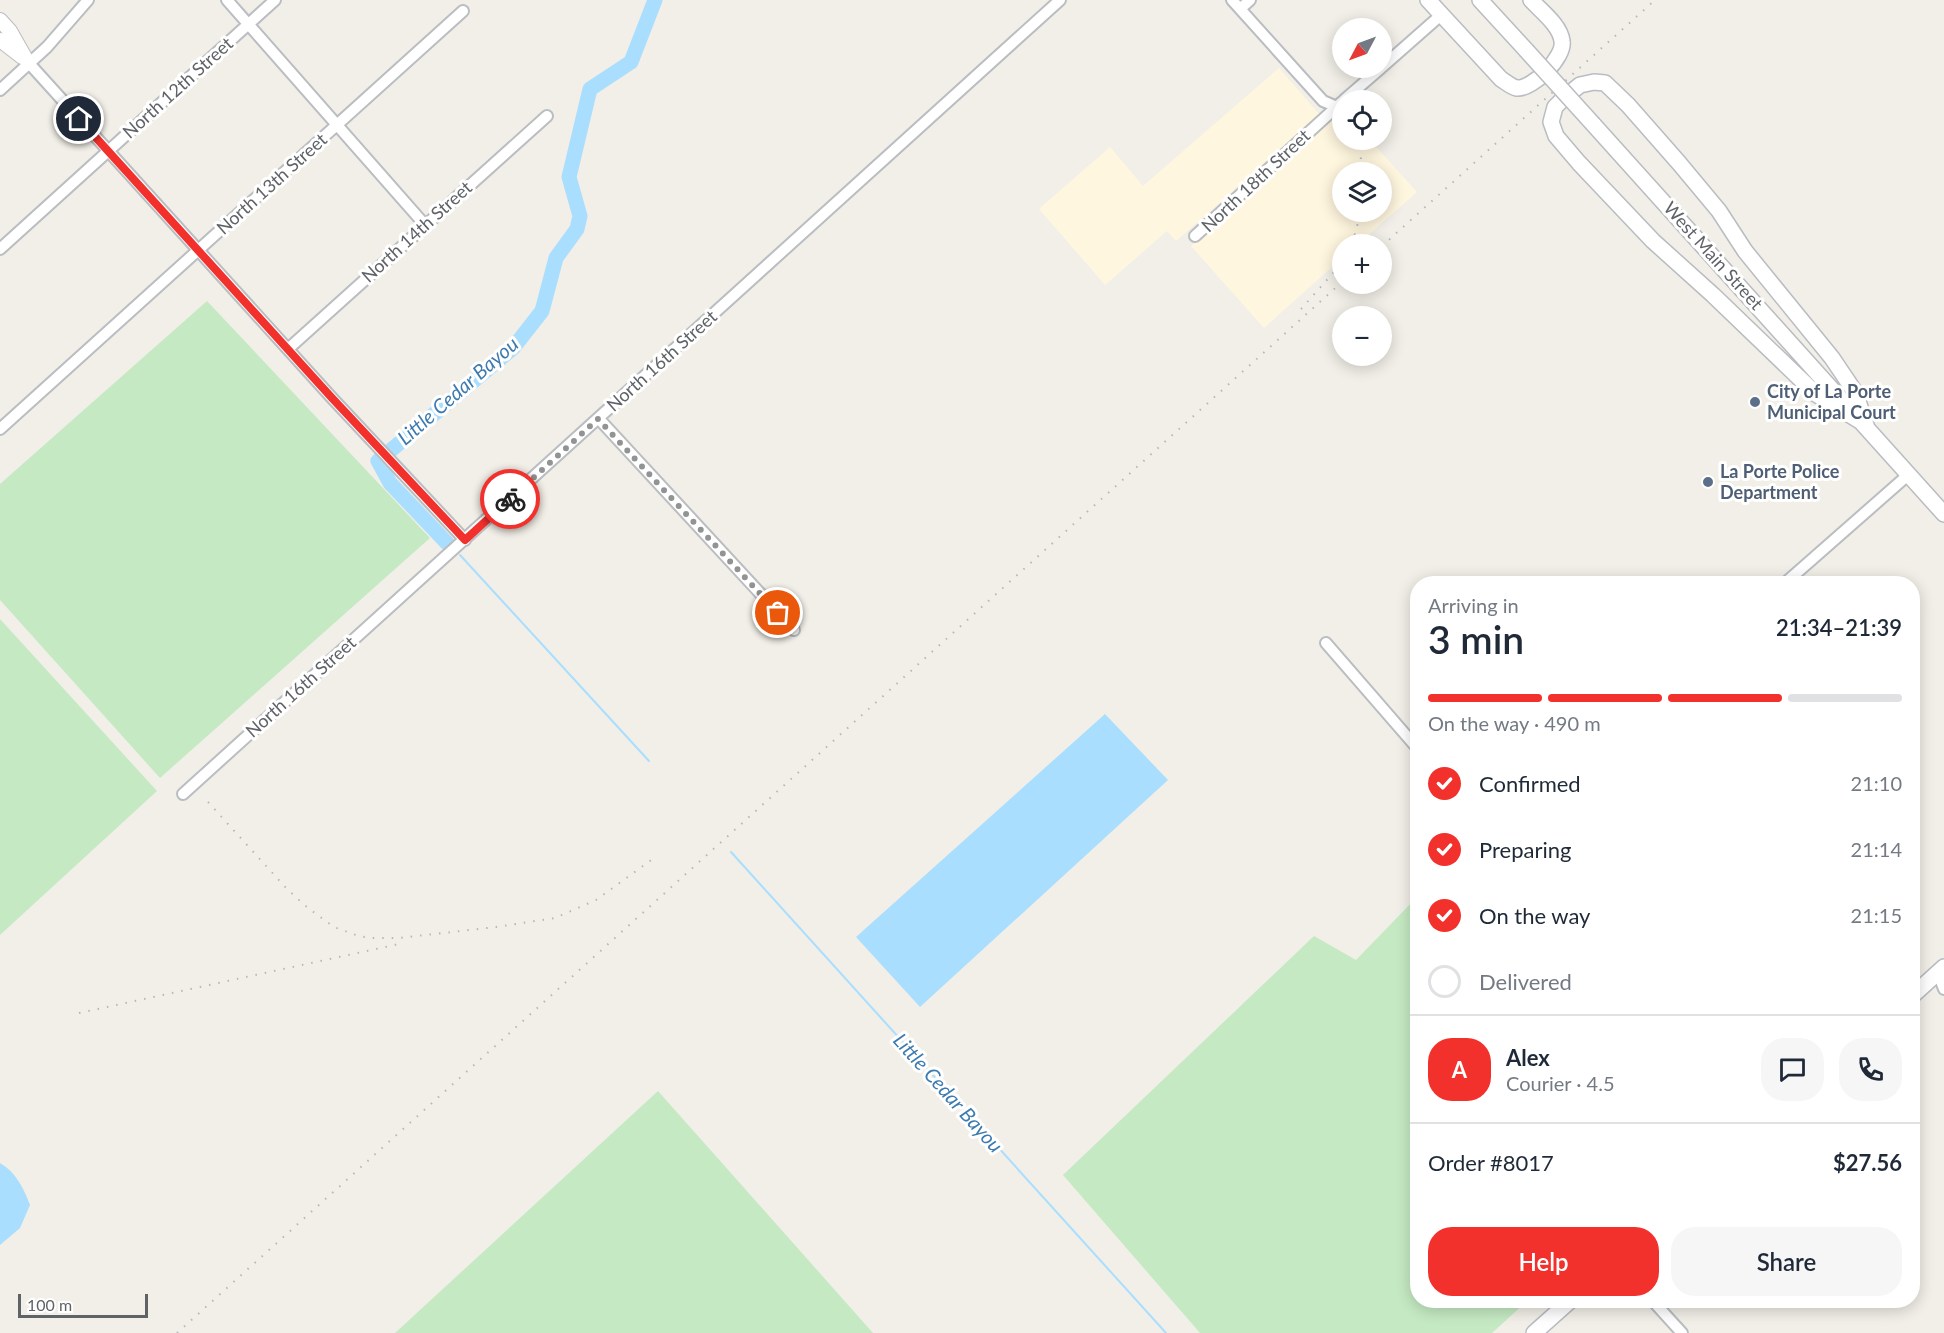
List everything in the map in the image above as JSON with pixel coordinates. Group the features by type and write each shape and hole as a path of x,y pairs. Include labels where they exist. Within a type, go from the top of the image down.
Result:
{"main road":[{"path":"1428,0 1501,79 1512,87 1518,88 1532,83 1557,59 1562,47 1562,39 1554,26 1531,0"},
{"name":"West Main Street","path":"1480,0 1944,514"},
{"path":"1594,82 1605,83 1628,105 1719,211 1745,251 1788,307 1832,358 1855,392 1864,424 1816,394 1653,241 1579,163 1556,136 1551,122 1555,107 1564,96 1580,85 1594,82"},
{"path":"1920,990 1942,972"},
{"path":"1534,1333 1562,1308"}],"street":[{"path":"0,90 47,47 88,0"},
{"path":"227,0 425,225"},
{"name":"North 12th Street","path":"0,249 275,0"},
{"name":"North 16th Street","path":"183,794 1060,0"},
{"path":"1250,0 1236,4 1323,101 1332,102"},
{"name":"North 13th Street","path":"0,429 464,10"},
{"name":"North 18th Street","path":"1392,57 1441,15"},
{"path":"0,20 10,31 28,63"},
{"path":"0,40 28,63 377,447 465,540"},
{"name":"North 18th Street","path":"1355,90 1369,78"},
{"name":"North 18th Street","path":"1196,236 1332,111"},
{"name":"North 14th Street","path":"288,349 547,116"},
{"path":"598,419 794,630"},
{"path":"1793,576 1908,475"},
{"path":"1326,644 1410,740"},
{"path":"1942,972 1944,989"},
{"path":"1659,1308 1682,1333"}],"shaded area":[{"path":"1279,68 1320,115 1176,241 1167,231 1105,285 1039,209 1110,147 1143,186"},
{"path":"1332,120 1332,150 1379,150 1390,162 1332,162 1332,222 1383,222 1369,234 1332,234 1332,267 1264,328 1191,246"},
{"path":"1392,164 1417,192 1392,214"}],"green space":[{"path":"207,301 430,538 160,778 0,600 0,484"},
{"path":"0,619 157,791 0,935"},
{"path":"1410,904 1410,1308 1519,1308 1492,1333 1200,1333 1063,1175 1314,936 1356,960"},
{"path":"658,1091 873,1333 395,1333"}],"water":[{"path":"1105,714 1168,780 920,1007 856,937"},
{"path":"0,1163 15,1176 30,1205 20,1228 0,1245"}],"waterway":[{"name":"Little Cedar Bayou","path":"447,543 390,483 378,461 513,348 542,311 556,258 577,229 580,216 569,177 590,89 631,62 655,0"},
{"name":"Little Cedar Bayou","path":"460,555 649,761"},
{"name":"Little Cedar Bayou","path":"731,852 1166,1333"}],"railway":[{"path":"1392,237 1655,0"},
{"path":"1360,150 1361,162"},
{"path":"1355,234 1358,222"},
{"path":"1301,309 1332,274"},
{"path":"177,1333 1332,291"},
{"path":"208,802 287,889 308,908 334,927 369,938 399,938 555,918 596,900 654,858"},
{"path":"79,1013 399,944"}],"way so far":[{"path":"510,499 598,419 778,613"}],"place":[{"name":"City of La Porte Municipal Court","path":"1755,402"},
{"name":"La Porte Police Department","path":"1708,482"}],"route":[{"path":"79,119 332,398 465,540 510,499"}]}
